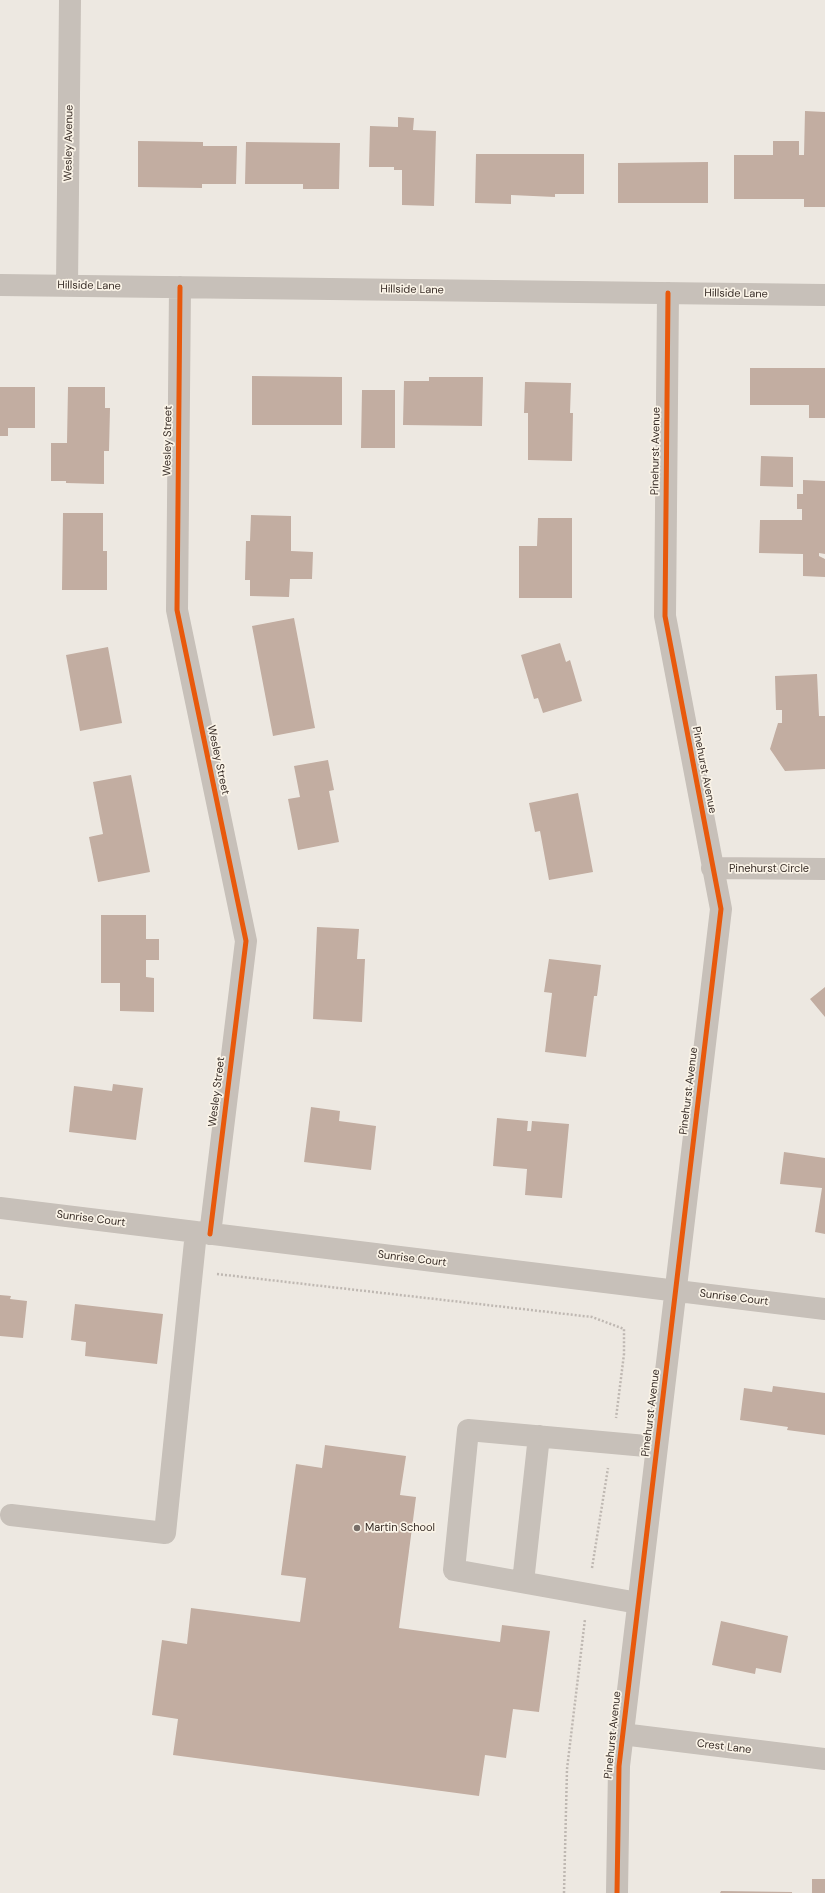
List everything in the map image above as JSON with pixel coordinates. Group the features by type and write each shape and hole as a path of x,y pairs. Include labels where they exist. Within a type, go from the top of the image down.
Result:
{"street":[{"name":"Wesley Avenue","path":"67,286 70,0"},
{"name":"Hillside Lane","path":"0,285 825,295"},
{"name":"Wesley Street","path":"11,1515 165,1533 203,1233 246,941 177,610 180,288"},
{"name":"Pinehurst Avenue","path":"617,1893 619,1766 622,1734 676,1291 720,909 665,616 668,293"},
{"name":"Pinehurst Circle","path":"712,868 825,869"},
{"name":"Sunrise Court","path":"0,1208 825,1309"},
{"path":"638,1603 454,1570 468,1430 657,1447"},
{"path":"523,1582 539,1436"},
{"name":"Crest Lane","path":"622,1734 825,1759"}],"building":[{"path":"805,111 825,112 825,207 804,207 804,199 734,199 734,155 773,155 773,141 799,141 799,155 804,155"},
{"path":"398,117 414,118 413,130 436,131 434,206 402,205 402,170 394,170 394,167 369,167 370,126 398,127"},
{"path":"138,141 203,142 203,146 237,146 236,184 202,184 202,188 138,187"},
{"path":"246,142 340,143 339,189 303,189 303,184 245,184"},
{"path":"476,154 584,154 584,194 555,194 555,197 511,195 511,204 475,203"},
{"path":"708,162 708,203 618,203 618,163"},
{"path":"750,368 825,368 825,418 809,418 809,405 750,405"},
{"path":"252,376 342,377 342,425 252,425"},
{"path":"429,377 483,377 482,426 403,425 404,381 429,381"},
{"path":"525,382 571,383 570,413 573,413 572,461 528,460 528,413 524,413"},
{"path":"0,387 35,387 35,428 8,428 8,436 0,436"},
{"path":"68,387 105,387 105,408 110,408 109,451 104,451 104,484 51,481 51,443 67,443"},
{"path":"362,390 395,390 395,448 361,448"},
{"path":"761,456 793,457 793,487 760,486"},
{"path":"803,480 825,481 825,554 819,553 819,556 825,559 825,577 803,576 803,554 759,553 760,520 802,520 802,509 797,509 797,494 803,494"},
{"path":"63,513 103,513 103,551 107,551 107,590 62,590"},
{"path":"251,515 291,516 291,551 313,552 312,579 290,579 289,597 250,596 250,580 245,580 246,541 250,541"},
{"path":"538,518 572,518 572,598 519,598 519,546 537,546"},
{"path":"294,618 315,728 273,736 252,626"},
{"path":"560,643 566,662 570,660 582,701 543,713 538,698 534,699 521,655"},
{"path":"108,647 122,723 80,731 66,655"},
{"path":"817,674 819,716 825,716 825,769 785,771 770,749 778,723 782,723 782,710 776,710 775,676"},
{"path":"328,760 334,790 329,791 339,842 298,850 288,799 300,797 294,766"},
{"path":"131,775 150,872 98,882 89,837 103,834 93,782"},
{"path":"578,793 593,872 549,880 540,831 535,832 529,803"},
{"path":"101,915 146,915 146,939 159,939 159,960 146,960 146,977 154,978 154,1012 120,1011 120,983 101,983"},
{"path":"317,927 359,929 357,959 365,959 362,1022 313,1019"},
{"path":"549,959 601,965 597,996 594,996 586,1057 545,1052 552,993 544,992"},
{"path":"825,987 825,1017 810,999"},
{"path":"113,1084 143,1088 136,1140 69,1132 74,1086 112,1091"},
{"path":"311,1107 340,1111 339,1121 376,1126 371,1170 304,1162"},
{"path":"497,1118 528,1121 527,1131 531,1131 532,1121 569,1124 562,1198 525,1195 527,1169 493,1166"},
{"path":"784,1152 825,1158 825,1234 815,1232 822,1188 780,1184"},
{"path":"0,1295 11,1296 10,1299 27,1301 23,1338 0,1336"},
{"path":"75,1304 163,1314 157,1364 85,1356 86,1342 71,1340"},
{"path":"773,1386 825,1393 825,1435 787,1430 788,1427 740,1420 744,1388 772,1392"},
{"path":"325,1445 406,1456 400,1495 416,1497 399,1628 500,1642 502,1625 550,1631 539,1712 513,1709 506,1758 485,1755 479,1796 173,1755 178,1719 152,1715 162,1640 187,1644 191,1608 300,1622 306,1578 281,1575 296,1464 322,1468"},
{"path":"721,1621 788,1636 781,1673 756,1668 755,1674 712,1665"},
{"path":"812,1879 825,1879 825,1893 812,1893"},
{"path":"721,1891 792,1892 792,1893 720,1893"}],"cycle path":[{"path":"180,287 177,610 246,941 210,1234"},
{"path":"617,1893 619,1766 721,909 665,616 668,293"}],"place":[{"name":"Martin School","path":"357,1528"}]}
